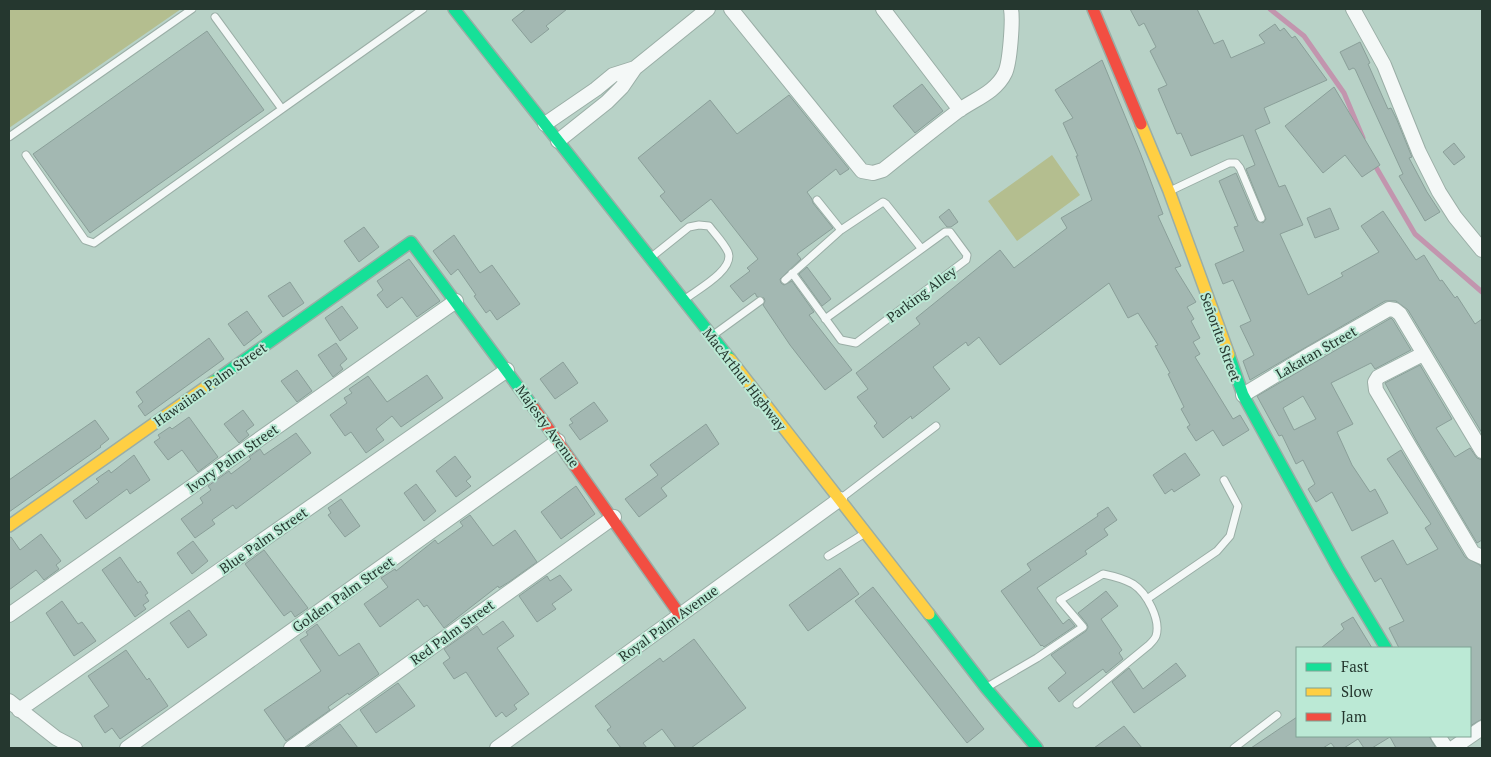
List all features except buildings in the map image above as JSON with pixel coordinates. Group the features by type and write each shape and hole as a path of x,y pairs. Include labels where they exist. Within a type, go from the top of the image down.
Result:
{"main road":[{"name":"MacArthur Highway","path":"454,9 840,499 986,688 1037,748"},
{"name":"Señorita Street","path":"1093,9 1169,191 1243,395 1338,568 1385,647"},
{"name":"Majesty Avenue","path":"412,242 614,516 680,614"},
{"name":"Hawaiian Palm Street","path":"9,526 412,242"}],"street":[{"path":"558,140 607,102 622,87 635,68 708,9"},
{"path":"731,9 862,171 873,173 883,170 960,110 990,92 1006,72 1010,43 1011,9"},
{"path":"883,9 960,110"},
{"path":"1353,9 1384,65 1419,152 1439,192 1455,217 1482,250"},
{"path":"545,124 613,75 635,68"},
{"path":"596,89 607,102"},
{"name":"Ivory Palm Street","path":"9,615 456,301"},
{"name":"Lakatan Street","path":"1243,395 1312,352 1389,309 1395,310 1400,314 1424,354"},
{"path":"1482,451 1424,354 1378,377 1374,382 1376,390 1473,553 1482,557"},
{"name":"Blue Palm Street","path":"14,705 508,370"},
{"name":"Golden Palm Street","path":"127,748 558,441"},
{"name":"Royal Palm Avenue","path":"496,748 840,499"},
{"name":"Red Palm Street","path":"291,748 614,516"},
{"path":"14,705 56,738 75,748"},
{"path":"1471,736 1482,728"},
{"path":"1439,737 1446,748"},
{"path":"1453,748 1469,737"}],"lane":[{"path":"9,137 192,9"},
{"path":"26,155 85,240 94,242 423,9"},
{"path":"215,17 282,109"},
{"path":"1169,191 1229,163 1236,163 1240,168 1261,218"},
{"path":"817,200 841,230"},
{"path":"785,280 841,230 883,202 921,248"},
{"path":"650,258 689,227 709,226 729,253 729,261 724,270 684,300"},
{"name":"Parking Alley","path":"792,273 824,319 841,340 856,343 967,257 967,255 950,232 947,232 921,248 824,319"},
{"path":"711,337 760,301"},
{"path":"840,499 936,426"},
{"path":"1147,599 1217,551 1230,536 1238,506 1224,480"},
{"path":"828,556 866,533"},
{"path":"986,688 1037,658 1083,627 1060,600 1103,574 1115,576 1133,584 1147,599 1157,621 1156,636 1149,646 1077,704"},
{"path":"1234,748 1277,715"}],"green space":[{"path":"9,9 181,9 9,128"},
{"path":"1052,155 1080,195 1017,241 988,201"}],"waterway":[{"path":"1270,9 1304,36 1344,93 1363,138"},
{"path":"1373,162 1415,234 1482,292"}],"traffic: fast":[{"path":"454,9 730,359"},
{"path":"213,382 411,242 534,408"},
{"path":"1229,355 1243,395 1338,568 1385,647"},
{"path":"929,614 986,688 1037,748"}],"traffic: slow":[{"path":"1141,124 1169,191 1229,355"},
{"path":"730,359 929,614"},
{"path":"9,526 213,382"}],"traffic: jam":[{"path":"1093,9 1141,124"},
{"path":"534,408 680,615"}]}
